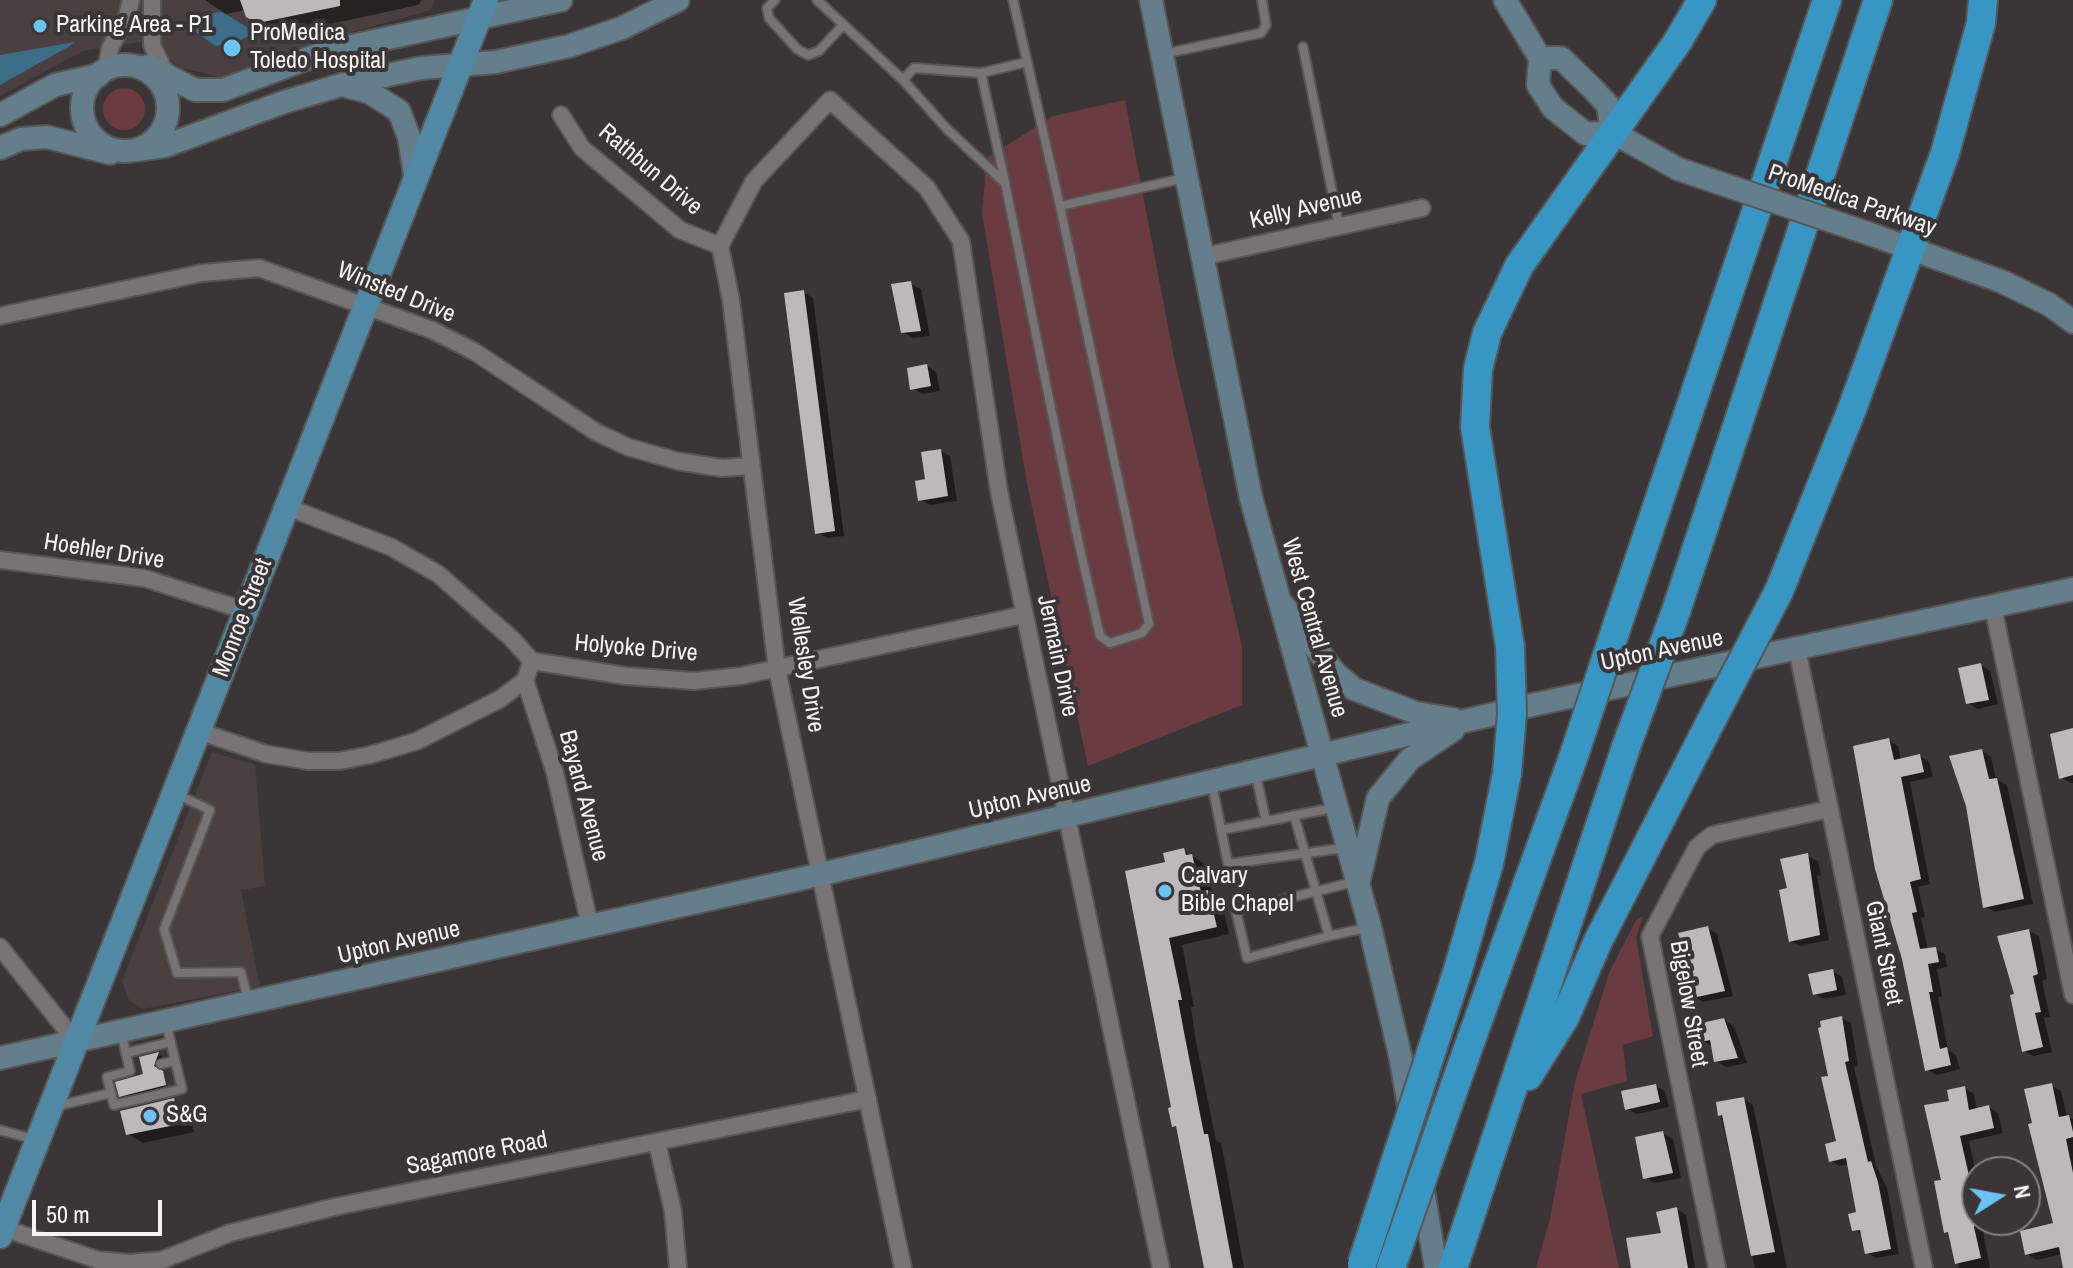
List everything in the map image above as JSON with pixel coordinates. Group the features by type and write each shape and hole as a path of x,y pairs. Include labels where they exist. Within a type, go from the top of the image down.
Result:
{"highway":[{"path":"1361,1266 1457,973 1489,863 1507,773 1512,714 1510,647 1475,427 1478,369 1487,333 1519,266 1702,0"},
{"path":"1391,1268 1573,758 1827,0"},
{"path":"1453,1268 1626,747 1676,611 1878,0"},
{"path":"1503,1117 1565,1017 1598,941 1779,591 1852,409 1945,153 1981,23 1983,0"}],"main road":[{"path":"0,115 55,85 123,66 149,66 195,90 223,90 311,56 482,9 561,0"},
{"path":"0,148 21,139 47,137 107,154 165,146 284,102 341,85 421,68 496,62 569,46 622,28 678,0"},
{"name":"West Central Avenue","path":"1151,0 1251,498 1359,880 1401,1059 1436,1268"},
{"name":"ProMedica Parkway","path":"1505,0 1540,58 1538,85 1553,108 1589,135 1612,132 1678,169 2003,282 2050,305 2073,322"},
{"name":"Monroe Street","path":"2,1232 482,9"},
{"path":"1540,58 1561,58 1593,89 1611,110 1612,132"},
{"path":"103,72 85,94 84,118 96,139 127,150 158,136 168,114 164,90 154,76 140,68"},
{"path":"341,85 369,92 399,111 409,137 415,175"},
{"name":"Upton Avenue","path":"0,1058 76,1042 124,1043 168,1032 249,1003 822,874 1466,721 2073,589"},
{"path":"1277,596 1335,673 1354,689 1377,701 1416,713 1466,721"},
{"path":"1359,880 1378,798 1388,783 1410,759 1466,721"}],"street":[{"path":"103,72 131,0"},
{"path":"152,0 152,45 170,79"},
{"name":"Jermain Drive","path":"720,246 754,181 830,100 927,188 961,241 999,491 1023,615 1161,1268"},
{"name":"Rathbun Drive","path":"561,115 582,148 680,230 720,246"},
{"name":"Kelly Avenue","path":"1201,257 1422,208"},
{"name":"Wellesley Drive","path":"720,246 731,300 777,669 903,1268"},
{"name":"Winsted Drive","path":"0,316 239,267 281,273 432,330 475,352 596,432 628,447 677,461 721,468 751,466"},
{"path":"198,731 266,754 308,761 339,761 417,741 500,699 525,680 532,661 511,638 438,574 391,547 287,507"},
{"name":"Hoehler Drive","path":"0,560 144,578 246,611"},
{"path":"1993,607 2073,995"},
{"name":"Holyoke Drive","path":"532,661 626,676 694,681 777,669 1023,615"},
{"name":"Giant Street","path":"1797,649 1924,1268"},
{"name":"Bayard Avenue","path":"525,680 555,773 590,926"},
{"name":"Bigelow Street","path":"1717,1268 1650,936 1697,847 1712,835 1829,809"},
{"path":"0,947 76,1042"},
{"name":"Sagamore Road","path":"2,1232 102,1264 162,1260 230,1233 334,1207 868,1099"},
{"path":"657,1143 673,1211 678,1268"},
{"path":"187,1268 193,1249"}],"lane":[{"path":"775,0 767,8 769,18 797,49 808,55 819,51 843,25"},
{"path":"817,0 903,80 947,129 1005,183"},
{"path":"981,73 1081,554 1100,636 1110,643 1142,633 1149,624 1013,0"},
{"path":"1162,54 1261,33 1266,25 1262,0"},
{"path":"1303,47 1339,226"},
{"path":"903,80 914,68 981,73 1027,62"},
{"path":"1060,206 1186,178"},
{"path":"1255,771 1266,821"},
{"path":"1212,782 1228,864 1303,856 1349,847"},
{"path":"174,793 210,810 164,929 177,973 241,972 249,1003"},
{"path":"1221,830 1338,807"},
{"path":"1294,815 1303,856 1329,936"},
{"path":"1359,880 1236,911 1247,958 1370,927"},
{"path":"142,1069 107,1077 114,1105 182,1089 168,1032"},
{"path":"124,1043 130,1071"},
{"path":"161,1064 175,1061"},
{"path":"50,1108 111,1093"},
{"path":"0,1130 38,1141"}],"shaded area":[{"name":"ProMedica Toledo Hospital","path":"0,0 435,0 431,10 306,45 221,77 180,68 171,60 160,39 83,51 0,96"},
{"path":"124,88 139,94 145,109 139,124 124,130 109,124 103,109 109,94"},
{"path":"1125,100 1174,358 1242,646 1242,705 1088,766 1027,484 982,213 987,158 1053,116"},
{"path":"212,752 255,765 265,886 241,890 260,986 143,1009 129,1000 122,981"},
{"path":"1643,916 1636,938 1653,1036 1623,1045 1627,1081 1581,1094 1619,1268 1536,1268 1550,1219 1575,1082 1609,973 1636,920"}],"water":[{"path":"221,12 256,33 234,43 215,46 192,29 186,17"},
{"path":"75,42 68,47 0,85 0,55"}],"building":[{"name":"Parking Area - P1","path":"240,0 340,0 340,6 258,23 246,17"},
{"path":"911,281 921,331 901,333 891,284"},
{"path":"804,290 835,531 815,534 784,293"},
{"path":"927,364 931,386 910,390 907,368"},
{"path":"941,449 948,496 918,501 915,481 925,479 921,452"},
{"path":"1981,663 1989,700 1966,704 1958,668"},
{"path":"2073,728 2073,775 2059,779 2050,734"},
{"path":"1889,738 1894,760 1920,754 1924,772 1901,777 1921,879 1910,882 1917,912 1912,913 1920,949 1936,947 1939,962 1928,964 1933,992 1929,992 1940,1049 1947,1047 1951,1065 1925,1071 1902,959 1875,869 1853,746"},
{"path":"1982,749 1989,779 1997,778 2024,899 1983,908 1966,806 1949,756"},
{"path":"1184,848 1186,855 1192,854 1201,892 1208,890 1217,927 1169,938 1182,1000 1178,1000 1183,1027 1204,1134 1208,1134 1233,1268 1204,1268 1176,1126 1172,1127 1168,1108 1171,1107 1125,871 1165,862 1163,853"},
{"path":"1808,853 1820,935 1789,942 1779,890 1787,888 1780,859"},
{"path":"1708,926 1725,991 1692,998 1688,979 1693,978 1678,933"},
{"path":"2029,929 2038,974 2033,976 2041,1012 2035,1013 2043,1047 2022,1052 2010,995 2014,994 1997,936"},
{"path":"1833,969 1837,990 1813,995 1808,974"},
{"path":"1842,1016 1849,1061 1845,1062 1868,1162 1871,1161 1878,1182 1891,1249 1865,1254 1860,1230 1852,1231 1848,1214 1856,1212 1846,1158 1829,1162 1825,1144 1836,1141 1821,1077 1828,1076 1818,1028 1821,1027 1820,1021"},
{"path":"1724,1018 1738,1058 1714,1062 1710,1040 1701,1042 1697,1024"},
{"name":"S&G","path":"159,1052 154,1066 163,1071 166,1085 119,1097 115,1082 143,1074 139,1057"},
{"path":"2052,1083 2059,1117 2069,1115 2073,1137 2066,1139 2073,1173 2073,1268 2063,1268 2059,1247 2025,1255 2021,1236 2041,1236 2041,1226 2053,1223 2041,1175 2041,1156 2036,1156 2028,1124 2032,1123 2024,1089"},
{"path":"1656,1084 1660,1102 1625,1110 1621,1091"},
{"path":"1965,1086 1969,1110 1989,1105 1994,1128 1960,1136 1965,1156 1961,1156 1961,1236 1976,1236 1981,1258 1955,1264 1948,1232 1944,1233 1934,1181 1941,1180 1924,1105 1949,1101 1947,1090"},
{"path":"1744,1097 1775,1252 1751,1256 1722,1115 1718,1116 1716,1102"},
{"name":"S&G","path":"174,1098 180,1124 126,1135 120,1111"},
{"path":"1663,1131 1673,1173 1643,1179 1635,1137"},
{"path":"1677,1207 1688,1268 1631,1268 1626,1238 1661,1233 1656,1212"}],"place":[{"name":"Parking Area - P1","path":"40,26"},
{"name":"ProMedica Toledo Hospital","path":"232,48"},
{"name":"Calvary Bible Chapel","path":"1165,891"},
{"name":"S&G","path":"150,1116"}]}
